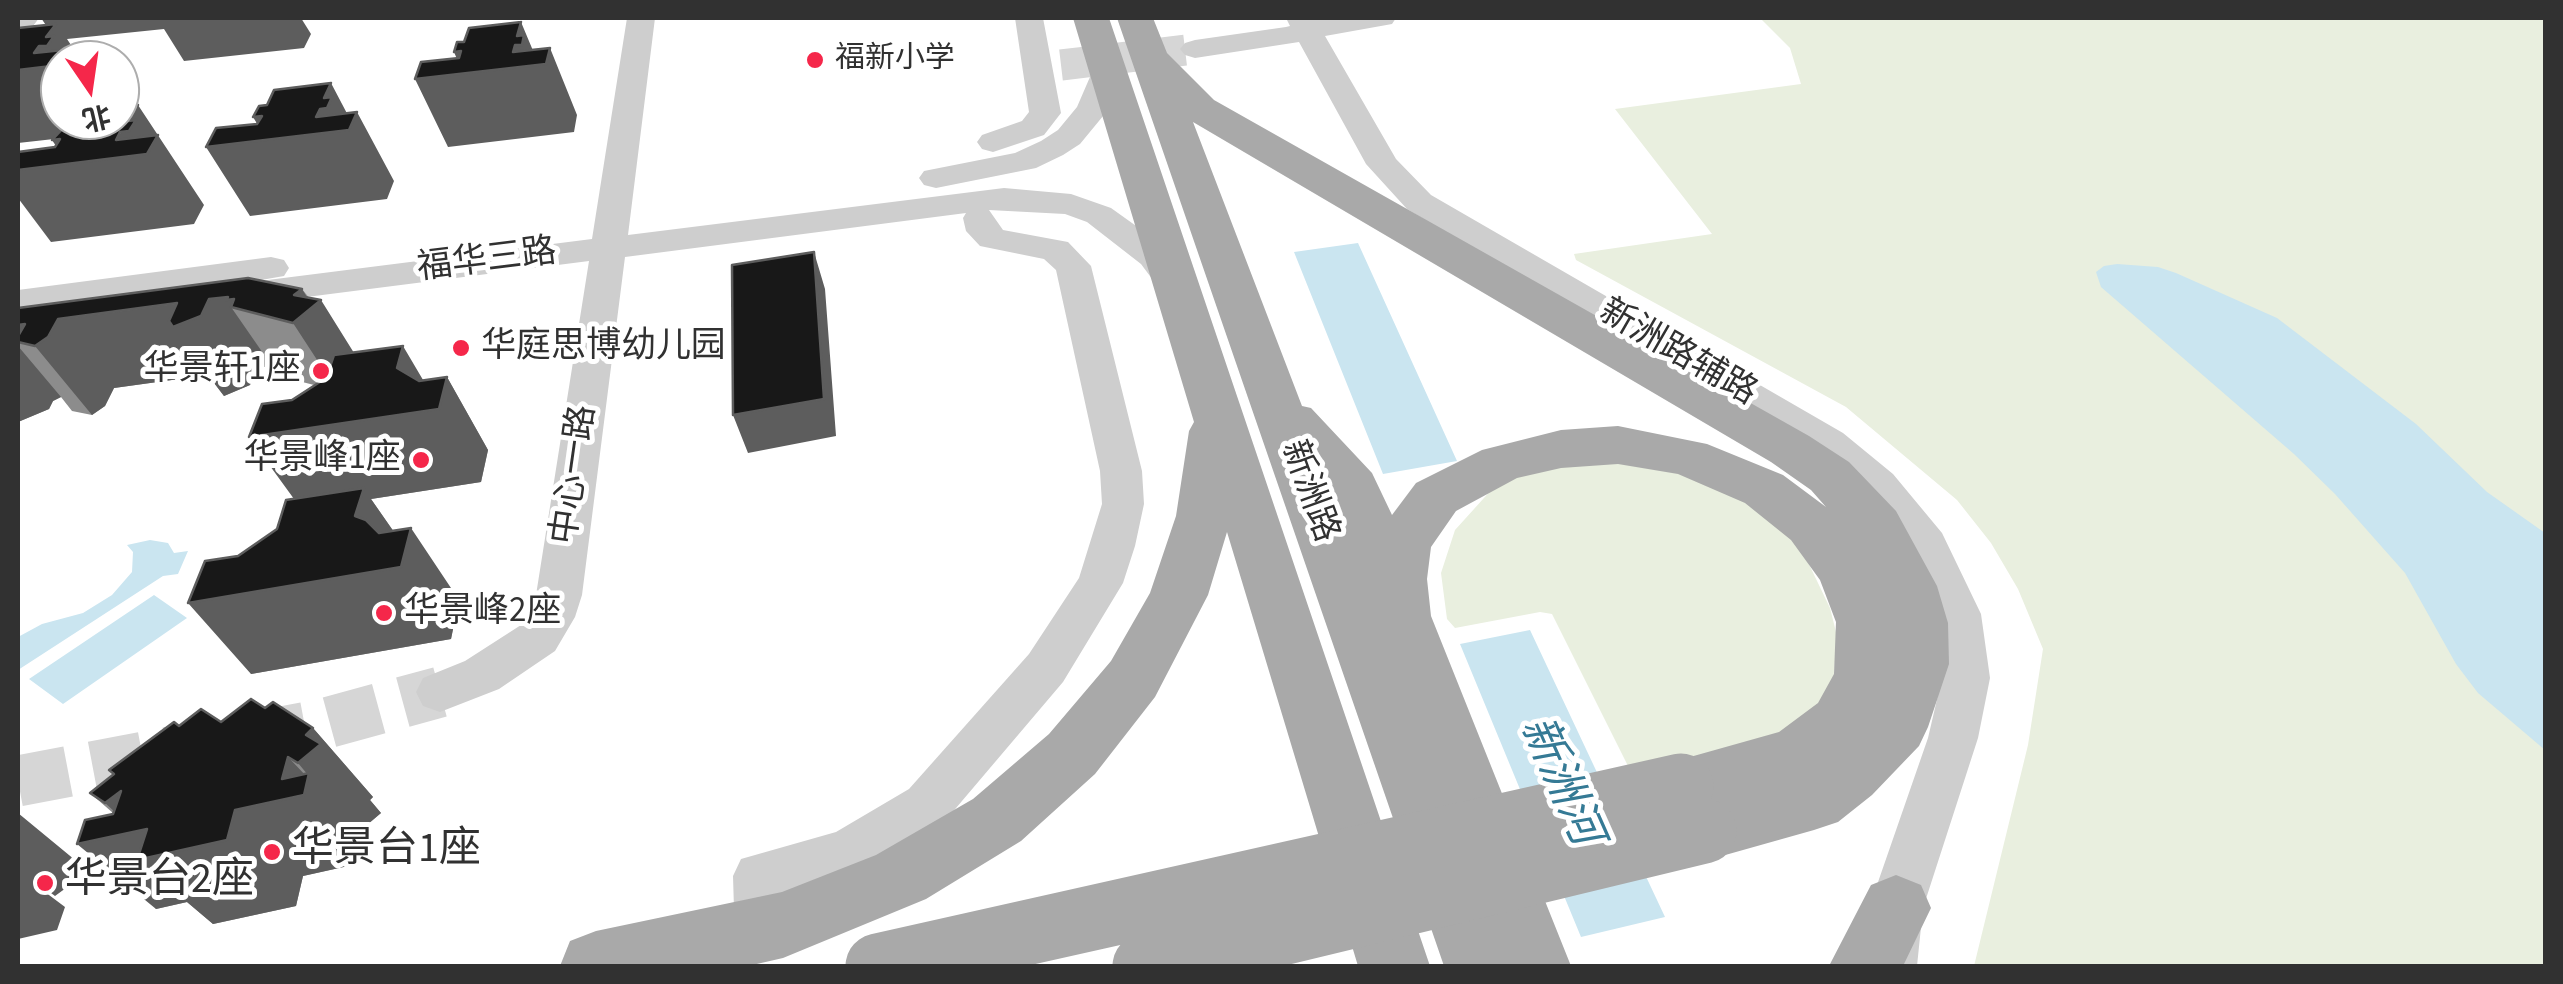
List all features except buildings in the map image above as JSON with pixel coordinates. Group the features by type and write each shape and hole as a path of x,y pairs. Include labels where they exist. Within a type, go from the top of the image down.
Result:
{"main road":[{"name":"新洲路","path":"1091,18 1115,55 1246,408 1394,966"},
{"name":"新洲路","path":"1115,55 1177,287 1246,408 1522,956"},
{"path":"878,966 1692,808 1814,801 1849,776 1896,726 1918,664 1918,623 1908,586 1876,526 1830,476 1790,449 1200,109 1115,55"},
{"path":"596,966 784,925 902,877 997,820 1072,754 1133,679 1179,595 1204,516 1246,408 1353,488 1522,956"},
{"path":"1146,966 1692,808 1750,770 1802,751 1841,722 1865,675 1866,622 1846,572 1811,525 1764,489 1688,456 1618,445 1561,449 1500,463 1436,497 1402,547 1398,578 1402,615"}],"street":[{"path":"18,27 25,18"},
{"name":"中心一路","path":"440,692 514,657 538,638 552,617 559,596 641,18"},
{"path":"1029,18 1115,55"},
{"path":"761,908 760,876 814,865 868,843 927,805 1046,668 1100,582 1113,546 1122,504 1121,470 1073,266 1056,250 992,238 984,230 965,190 980,148 1024,132 1115,55 1315,22 1382,18"},
{"name":"新洲路辅路","path":"1315,22 1382,164 1419,202 1801,426 1878,484 1926,545 1958,614 1966,678 1953,738 1883,947"},
{"path":"965,190 1069,137 1092,110 1115,55"},
{"path":"965,190 1071,204 1130,234 1154,256 1177,287"},
{"name":"福华三路","path":"18,302 965,190"},
{"name":"福华三路","path":"18,324 554,252 610,235"}],"green space":[{"path":"1760,18 2545,18 2545,966 1974,966 2028,745 2043,649 2018,589 1991,543 1957,500 1846,407 1576,260 1574,254 1712,234 1615,109 1801,84 1790,48"},
{"path":"1668,463 1771,515 1805,556 1830,608 1837,636 1833,687 1824,706 1748,751 1628,766 1552,614 1540,612 1455,628 1447,619 1441,573 1455,530 1493,488 1546,464"}],"water":[{"path":"1358,243 1457,461 1383,474 1294,252"},
{"path":"2117,264 2158,267 2176,273 2277,318 2416,424 2487,492 2545,533 2545,750 2478,693 2456,664 2405,573 2335,494 2101,287 2096,272"},
{"path":"150,540 168,543 174,553 188,551 178,574 163,576 18,670 18,637 42,624 83,613 112,595 132,572 133,552 127,545"},
{"path":"154,595 187,618 63,704 29,679"},
{"name":"新洲河","path":"1530,630 1665,917 1581,937 1460,644"}],"tunnel":[{"path":"1061,65 1195,49"},
{"path":"255,737 319,725 440,692"},
{"path":"18,781 176,751"}],"place":[{"name":"福新小学","path":"815,60"},
{"name":"华庭思博幼儿园","path":"461,348"},
{"name":"华景轩1座","path":"321,371"},
{"name":"华景峰1座","path":"421,460"},
{"name":"华景峰2座","path":"384,613"},
{"name":"华景台1座","path":"272,852"},
{"name":"华景台2座","path":"45,883"}]}
